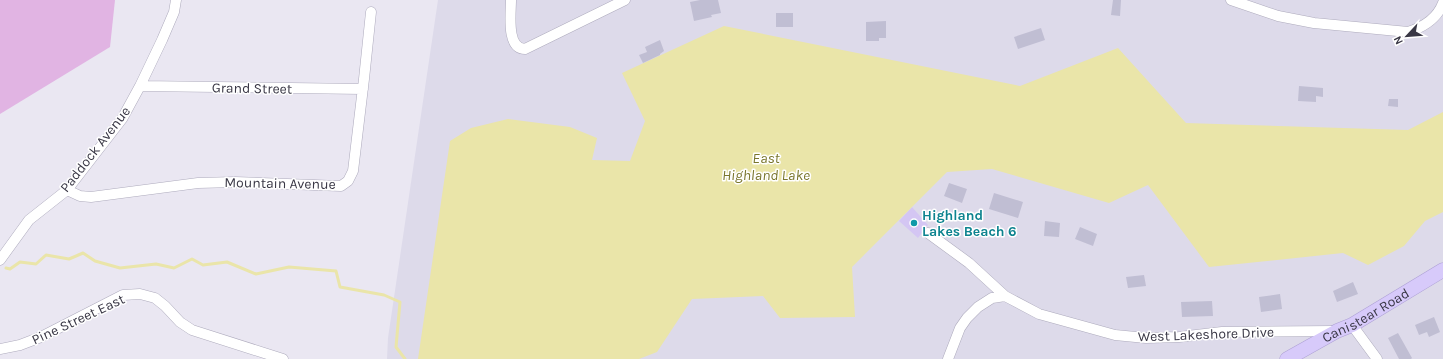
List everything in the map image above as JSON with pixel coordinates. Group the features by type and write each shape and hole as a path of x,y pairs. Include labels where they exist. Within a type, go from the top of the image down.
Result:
{"street":[{"name":"Paddock Avenue","path":"0,260 29,220 67,190 122,119 140,86 165,33 174,12 176,0"},
{"path":"511,0 510,26 516,46 520,49 525,49 625,0"},
{"path":"1231,0 1278,16 1307,22 1408,32 1431,21 1441,9 1443,3"},
{"name":"Mountain Avenue","path":"67,190 80,196 92,198 198,183 235,182 341,186 348,181 352,171 371,12"},
{"name":"Grand Street","path":"140,86 363,89"},
{"name":"West Lakeshore Drive","path":"928,233 969,263 1005,296 1039,314 1115,335 1166,338 1222,332 1337,331"},
{"name":"Canistear Road","path":"1287,359 1337,331 1352,325 1443,270"},
{"name":"Pine Street East","path":"0,349 20,345 41,337 123,295 140,294 155,298 180,322 192,330 283,359"},
{"path":"948,359 960,328 967,318 978,307 992,298 1005,296"},
{"path":"1352,325 1377,359"}],"shaded area":[{"path":"0,0 115,0 110,47 0,114"},
{"path":"438,0 1443,0 1443,359 387,359 388,338"}],"sand":[{"name":"Highland Lakes Beach 6","path":"912,207 928,225 918,238 899,221"}],"water":[{"name":"East Highland Lake","path":"724,26 1020,86 1118,48 1186,123 1408,130 1443,112 1443,212 1425,221 1404,246 1368,265 1343,253 1209,267 1148,185 1109,203 992,169 947,172 852,267 855,317 780,318 763,296 692,299 657,352 639,359 418,359 450,141 471,128 508,119 570,127 597,138 592,160 630,161 645,121 622,73"}],"building":[{"path":"700,0 718,0 721,13 711,15 712,17 694,21 690,2"},
{"path":"1113,0 1121,0 1120,16 1111,15"},
{"path":"776,13 793,13 793,27 776,27"},
{"path":"886,21 886,38 879,38 879,41 866,41 866,22"},
{"path":"1041,28 1045,40 1018,49 1014,37"},
{"path":"660,40 664,51 660,55 643,63 639,55 647,52 645,47"},
{"path":"1299,86 1323,88 1323,97 1316,96 1316,102 1298,101"},
{"path":"1389,99 1398,99 1398,107 1388,106"},
{"path":"949,183 967,189 962,203 944,196"},
{"path":"994,193 1023,202 1018,218 989,209"},
{"path":"1045,221 1060,223 1059,237 1044,236"},
{"path":"1080,227 1097,234 1093,246 1075,239"},
{"path":"1144,275 1146,286 1128,288 1126,277"},
{"path":"1353,282 1358,294 1337,302 1333,291"},
{"path":"1280,294 1282,309 1261,312 1259,297"},
{"path":"1212,301 1213,316 1182,317 1181,302"},
{"path":"1434,317 1440,332 1429,337 1427,332 1419,335 1415,325"},
{"path":"1398,333 1412,358 1411,359 1399,359 1388,338"}],"waterway":[{"path":"6,268 10,269 20,262 36,264 46,255 69,259 83,253 95,261 120,268 156,264 174,268 192,259 203,265 227,262 256,274 289,267 336,271 340,287 384,295 400,302 396,347 405,359"}],"place":[{"name":"Highland Lakes Beach 6","path":"914,223"}]}
